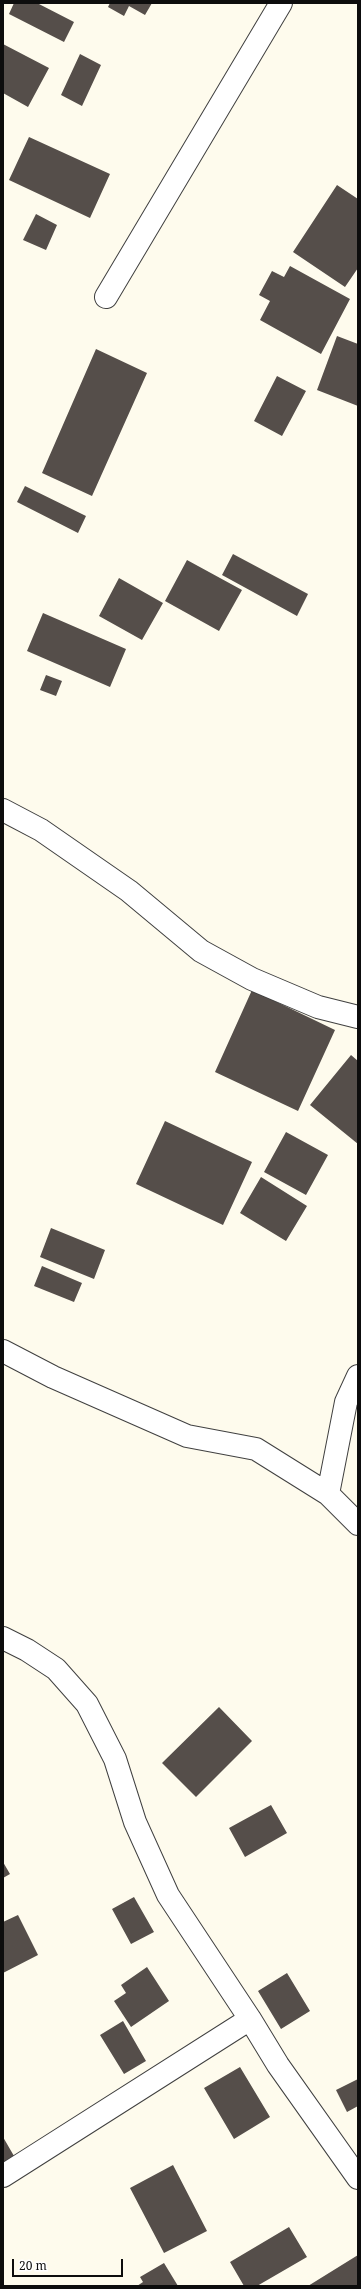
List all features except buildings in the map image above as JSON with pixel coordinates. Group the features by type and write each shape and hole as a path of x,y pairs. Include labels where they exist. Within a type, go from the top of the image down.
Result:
{"street":[{"path":"106,296 281,3"},
{"path":"3,810 41,830 129,891 201,951 252,979 318,1007 358,1017"},
{"path":"3,1351 52,1377 187,1436 256,1449 328,1494 358,1524"},
{"path":"328,1494 346,1402 358,1376"},
{"path":"3,1638 27,1650 56,1669 87,1704 115,1759 135,1822 168,1895 250,2019 278,2066 358,2178"},
{"path":"3,2176 250,2019"}]}
